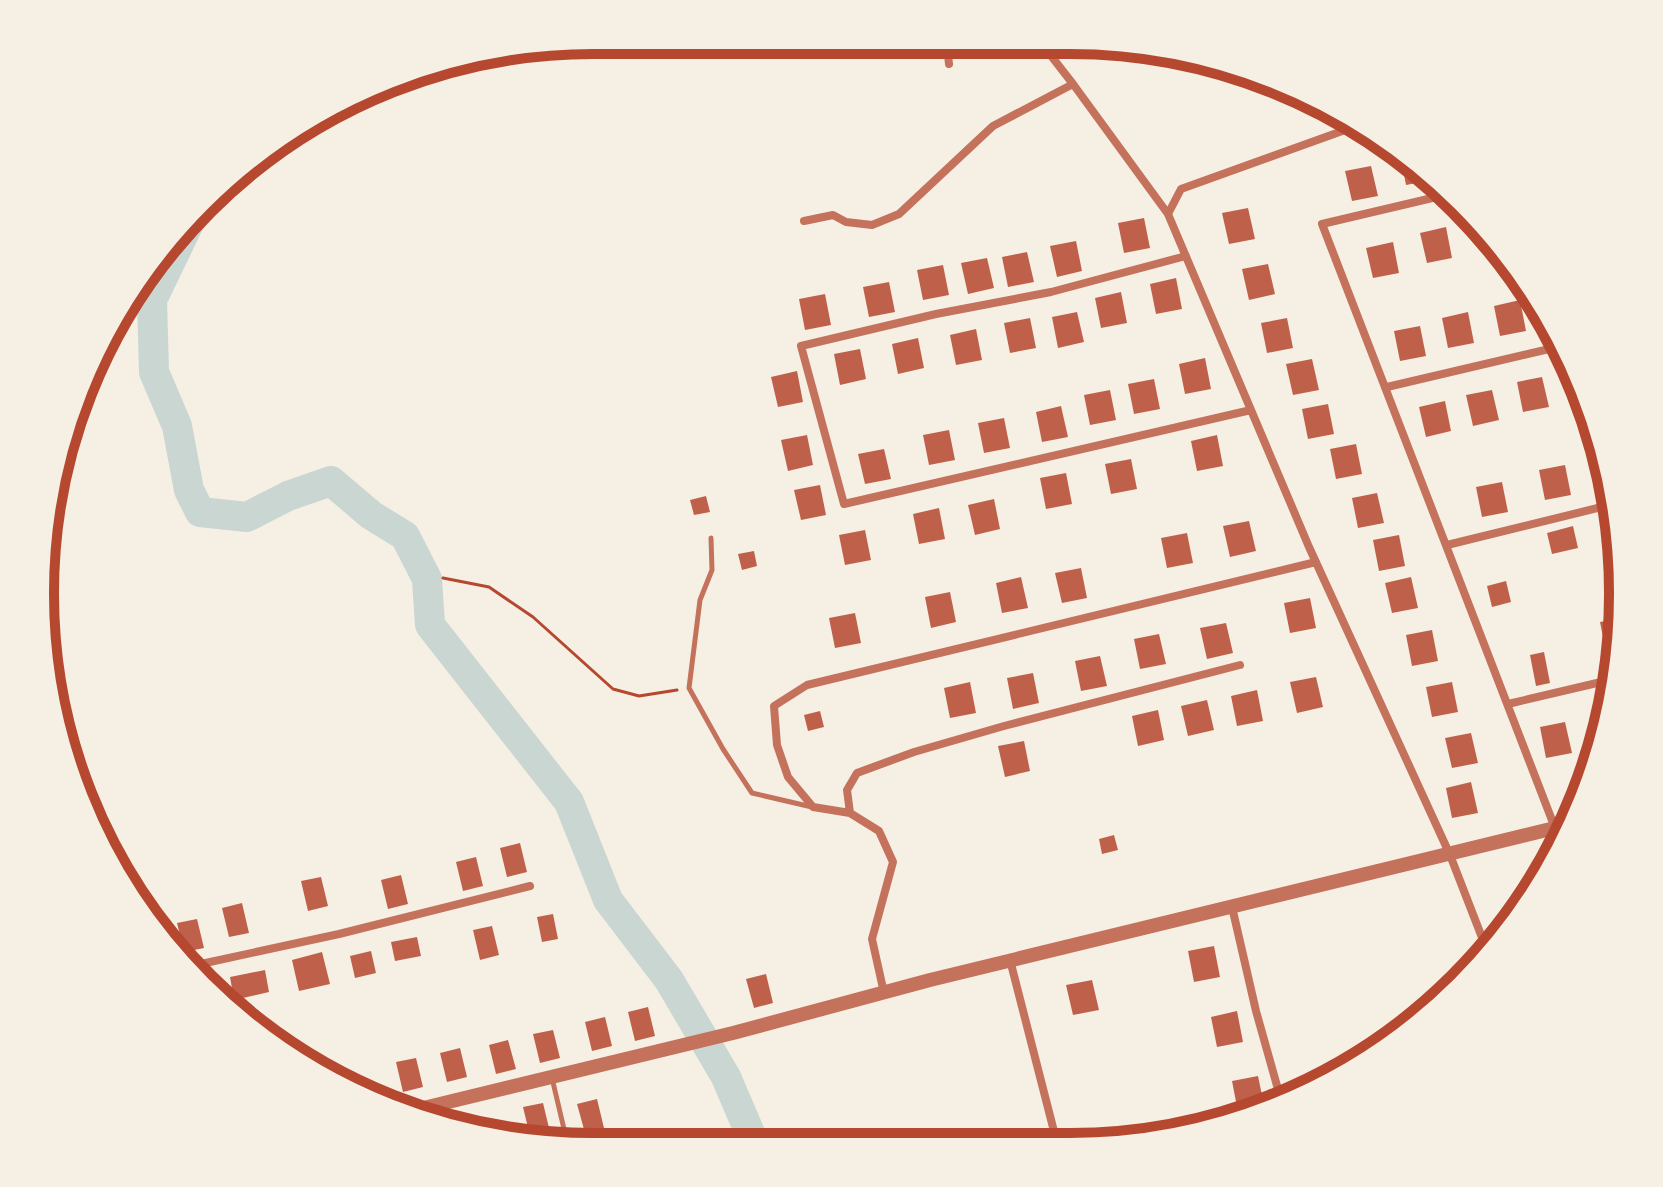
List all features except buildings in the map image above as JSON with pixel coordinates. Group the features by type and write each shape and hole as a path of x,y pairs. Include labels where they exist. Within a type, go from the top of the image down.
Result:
{"street":[{"path":"948,54 949,64"},
{"path":"1050,54 1168,214 1316,562 1450,855 1483,940"},
{"path":"804,221 833,215 846,222 872,225 899,214 993,126 1073,84"},
{"path":"1168,214 1181,189 1345,130"},
{"path":"1435,197 1322,224 1555,828"},
{"path":"1186,256 1051,292 936,314 801,346 844,504 1251,410"},
{"path":"1387,387 1550,349"},
{"path":"1447,545 1602,507"},
{"path":"884,994 872,939 893,862 879,831 850,813 813,807 788,777 777,745 774,706 807,685 1316,562"},
{"path":"850,813 847,790 857,773 989,730 1240,665"},
{"path":"1508,704 1601,682"},
{"path":"429,1107 733,1033 1010,960 1555,828"},
{"path":"203,965 530,886"},
{"path":"1232,907 1278,1091"},
{"path":"1010,960 1054,1133"}],"lane":[{"path":"711,538 712,570 700,600 689,688 752,793 813,807"},
{"path":"552,1077 565,1132"}],"path":[{"path":"443,578 489,587 533,617 613,689 639,696 689,688"}],"waterway":[{"path":"174,254 152,300 154,372 177,426 189,490 200,512 247,517 288,496 331,481 371,515 405,536 427,579 430,625 569,802 608,900 669,980 726,1077 750,1133"}]}
